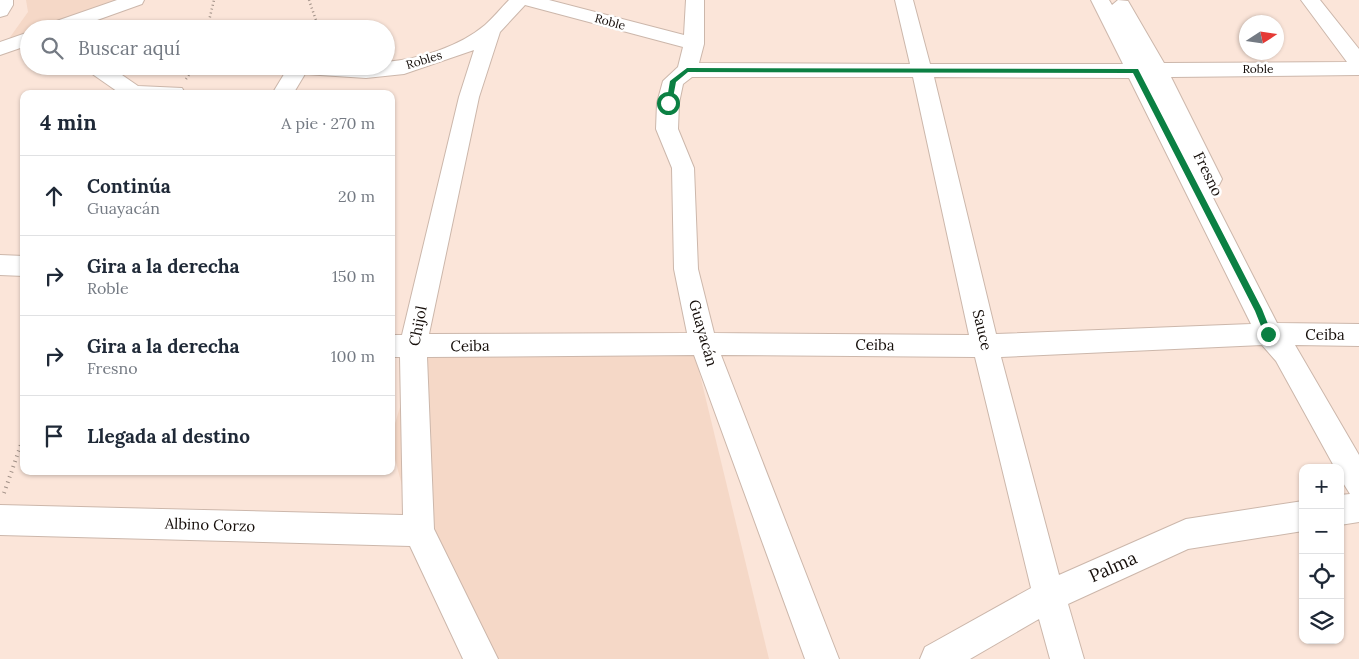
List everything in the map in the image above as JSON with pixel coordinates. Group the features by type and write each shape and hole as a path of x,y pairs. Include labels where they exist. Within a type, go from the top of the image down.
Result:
{"street":[{"path":"0,11 4,5 4,0"},
{"path":"78,20 135,0"},
{"name":"Chijol","path":"481,659 419,531 402,346 469,97 491,30 520,0"},
{"name":"Roble","path":"527,0 694,44"},
{"name":"Guayacán","path":"696,0 694,44 687,70 673,81 668,103 667,129 683,168 686,269 703,344 822,659"},
{"name":"Sauce","path":"904,0 922,69 985,346 1048,596 1067,659"},
{"name":"Fresno","path":"1100,0 1259,311 1279,340"},
{"name":"Fresno","path":"1118,0 1158,70 1279,340 1359,483"},
{"path":"1310,0 1359,63"},
{"name":"Robles","path":"395,68 404,67 464,48 491,30"},
{"path":"0,49 20,41"},
{"name":"Roble","path":"1158,70 1359,68"},
{"path":"687,70 1136,70"},
{"path":"109,75 130,90"},
{"path":"285,90 294,75"},
{"path":"0,265 20,266"},
{"name":"Ceiba","path":"402,346 703,344 985,346 1279,340 1359,335"},
{"path":"1344,509 1359,507"},
{"name":"Albino Corzo","path":"2,508 419,531"},
{"name":"Palma","path":"937,659 1048,596 1186,534 1299,517"}],"path":[{"path":"209,20 214,0"},
{"path":"309,0 315,20"},
{"path":"2,508 20,449"}],"shaded area":[{"path":"26,0 116,0 63,20 22,20 28,12"},
{"path":"20,23 20,36 8,40"},
{"path":"420,340 692,342 769,659 475,659 429,587 395,459 395,424"}],"route":[{"path":"668,103 673,81 687,70 1136,70 1259,311 1268,334"}]}
